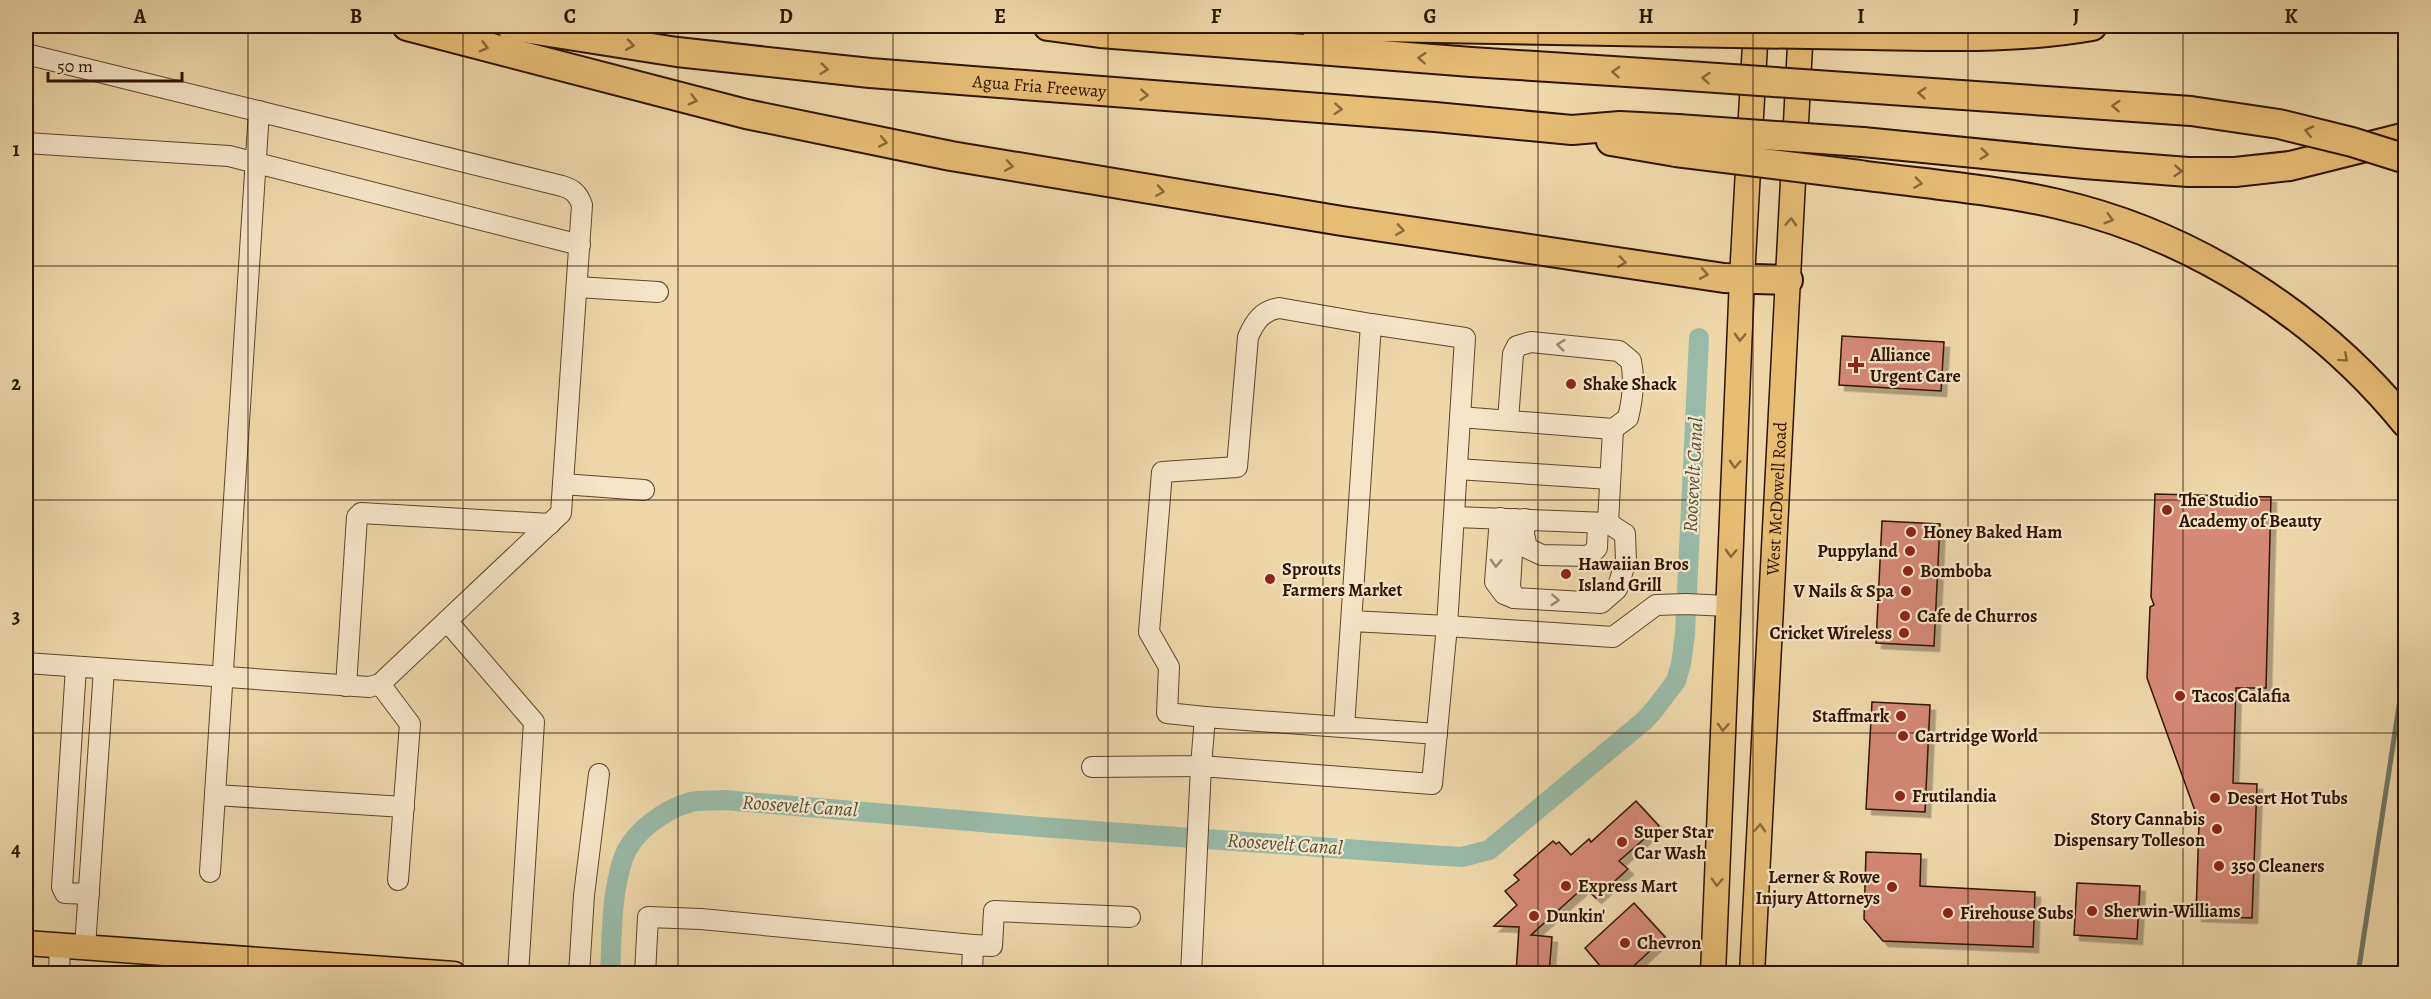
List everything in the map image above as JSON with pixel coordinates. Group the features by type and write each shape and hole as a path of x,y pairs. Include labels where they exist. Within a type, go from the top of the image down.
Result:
{"highway":[{"path":"407,26 746,114 951,156 1342,221 1724,278 1788,280"},
{"name":"Agua Fria Freeway","path":"511,26 677,52 870,74 1436,117 1572,130 1618,143 1677,140"},
{"path":"1048,26 1100,33 2191,111 2289,126 2406,159"},
{"path":"1315,26 1987,37 2092,26"},
{"path":"1677,140 1863,142 2085,164 2188,172 2235,172 2290,166 2406,137"},
{"path":"1677,140 1860,175 2020,196 2060,204 2123,223 2186,250 2224,270 2299,321 2365,377 2406,423"}],"main road":[{"path":"1713,974 1742,278 1756,26"},
{"name":"West McDowell Road","path":"1752,974 1801,26"},
{"path":"26,943 454,974"}],"lane":[{"path":"26,54 571,189 579,196 582,205 561,513 380,684 369,687 346,686 26,663"},
{"path":"210,872 259,111"},
{"path":"26,143 229,156 580,245"},
{"path":"577,287 658,292"},
{"path":"1092,767 1201,766 1432,784 1437,734 1447,626 1465,338 1279,309 1267,310 1254,324 1248,336 1237,467 1162,472 1149,632 1169,667 1167,713 1437,734"},
{"path":"1344,727 1371,324"},
{"path":"1460,417 1613,429 1628,418 1633,397 1634,375 1631,361 1619,351 1531,342 1518,346 1513,354 1508,420"},
{"path":"1513,519 1524,534 1527,548 1542,555 1589,556 1597,548 1603,523 1611,479 1613,429"},
{"path":"1457,469 1611,479"},
{"path":"563,484 644,490"},
{"path":"346,686 357,517 361,513 550,524"},
{"path":"1455,517 1513,519 1603,523 1624,534 1626,561 1617,589 1601,603 1514,598 1510,587 1513,519"},
{"path":"1352,621 1613,637 1656,606 1686,604 1728,606"},
{"path":"447,621 534,722 518,974"},
{"path":"76,667 62,887 65,893 89,894"},
{"path":"85,947 104,669"},
{"path":"380,684 410,723 398,880"},
{"path":"1191,974 1205,717"},
{"path":"579,974 584,895 599,774"},
{"path":"215,795 404,807"},
{"path":"645,974 648,917 701,919 992,946 994,911 1130,917"},
{"path":"59,974 60,945"},
{"path":"972,974 973,945"}],"building":[{"path":"1842,336 1944,342 1941,391 1839,385"},
{"path":"2155,494 2271,497 2266,688 2236,688 2233,783 2257,784 2252,918 2196,916 2199,822 2147,678 2150,607 2154,605 2151,597"},
{"path":"1882,521 1940,524 1934,646 1876,643"},
{"path":"1872,702 1930,705 1925,812 1866,809"},
{"path":"1636,801 1659,826 1619,861 1628,869 1596,898 1584,887 1531,935 1552,937 1549,974 1516,974 1519,927 1494,926 1517,905 1505,891 1519,880 1514,875 1553,841 1556,844 1559,842 1571,855 1589,839 1591,842"},
{"path":"1866,852 1921,854 1920,886 2035,892 2033,947 1883,941 1864,919"},
{"path":"2077,883 2140,886 2137,939 2074,935"},
{"name":"Chevron","path":"1634,903 1665,937 1625,974 1607,974 1585,948"}],"waterway":[{"name":"Roosevelt Canal","path":"610,974 614,901 619,873 627,849 642,831 660,816 681,805 695,801 724,800 1040,827 1429,855 1462,857 1489,850 1645,720 1676,681 1685,634 1699,338"},
{"path":"2358,974 2406,660"}],"place":[{"name":"Alliance Urgent Care","path":"1856,365"},
{"name":"Shake Shack","path":"1571,384"},
{"name":"The Studio Academy of Beauty","path":"2167,510"},
{"name":"Honey Baked Ham","path":"1911,532"},
{"name":"Puppyland","path":"1910,551"},
{"name":"Bomboba","path":"1908,571"},
{"name":"Hawaiian Bros Island Grill","path":"1566,574"},
{"name":"Sprouts Farmers Market","path":"1270,579"},
{"name":"V Nails & Spa","path":"1906,591"},
{"name":"Cafe de Churros","path":"1905,616"},
{"name":"Cricket Wireless","path":"1904,633"},
{"name":"Tacos Calafia","path":"2180,696"},
{"name":"Staffmark","path":"1901,716"},
{"name":"Cartridge World","path":"1903,736"},
{"name":"Frutilandia","path":"1900,796"},
{"name":"Desert Hot Tubs","path":"2215,798"},
{"name":"Story Cannabis Dispensary Tolleson","path":"2217,829"},
{"name":"Super Star Car Wash","path":"1622,842"},
{"name":"350 Cleaners","path":"2219,866"},
{"name":"Express Mart","path":"1566,886"},
{"name":"Lerner & Rowe Injury Attorneys","path":"1892,887"},
{"name":"Sherwin-Williams","path":"2092,911"},
{"name":"Firehouse Subs","path":"1948,913"},
{"name":"Dunkin'","path":"1534,916"},
{"name":"Chevron","path":"1625,943"}]}
